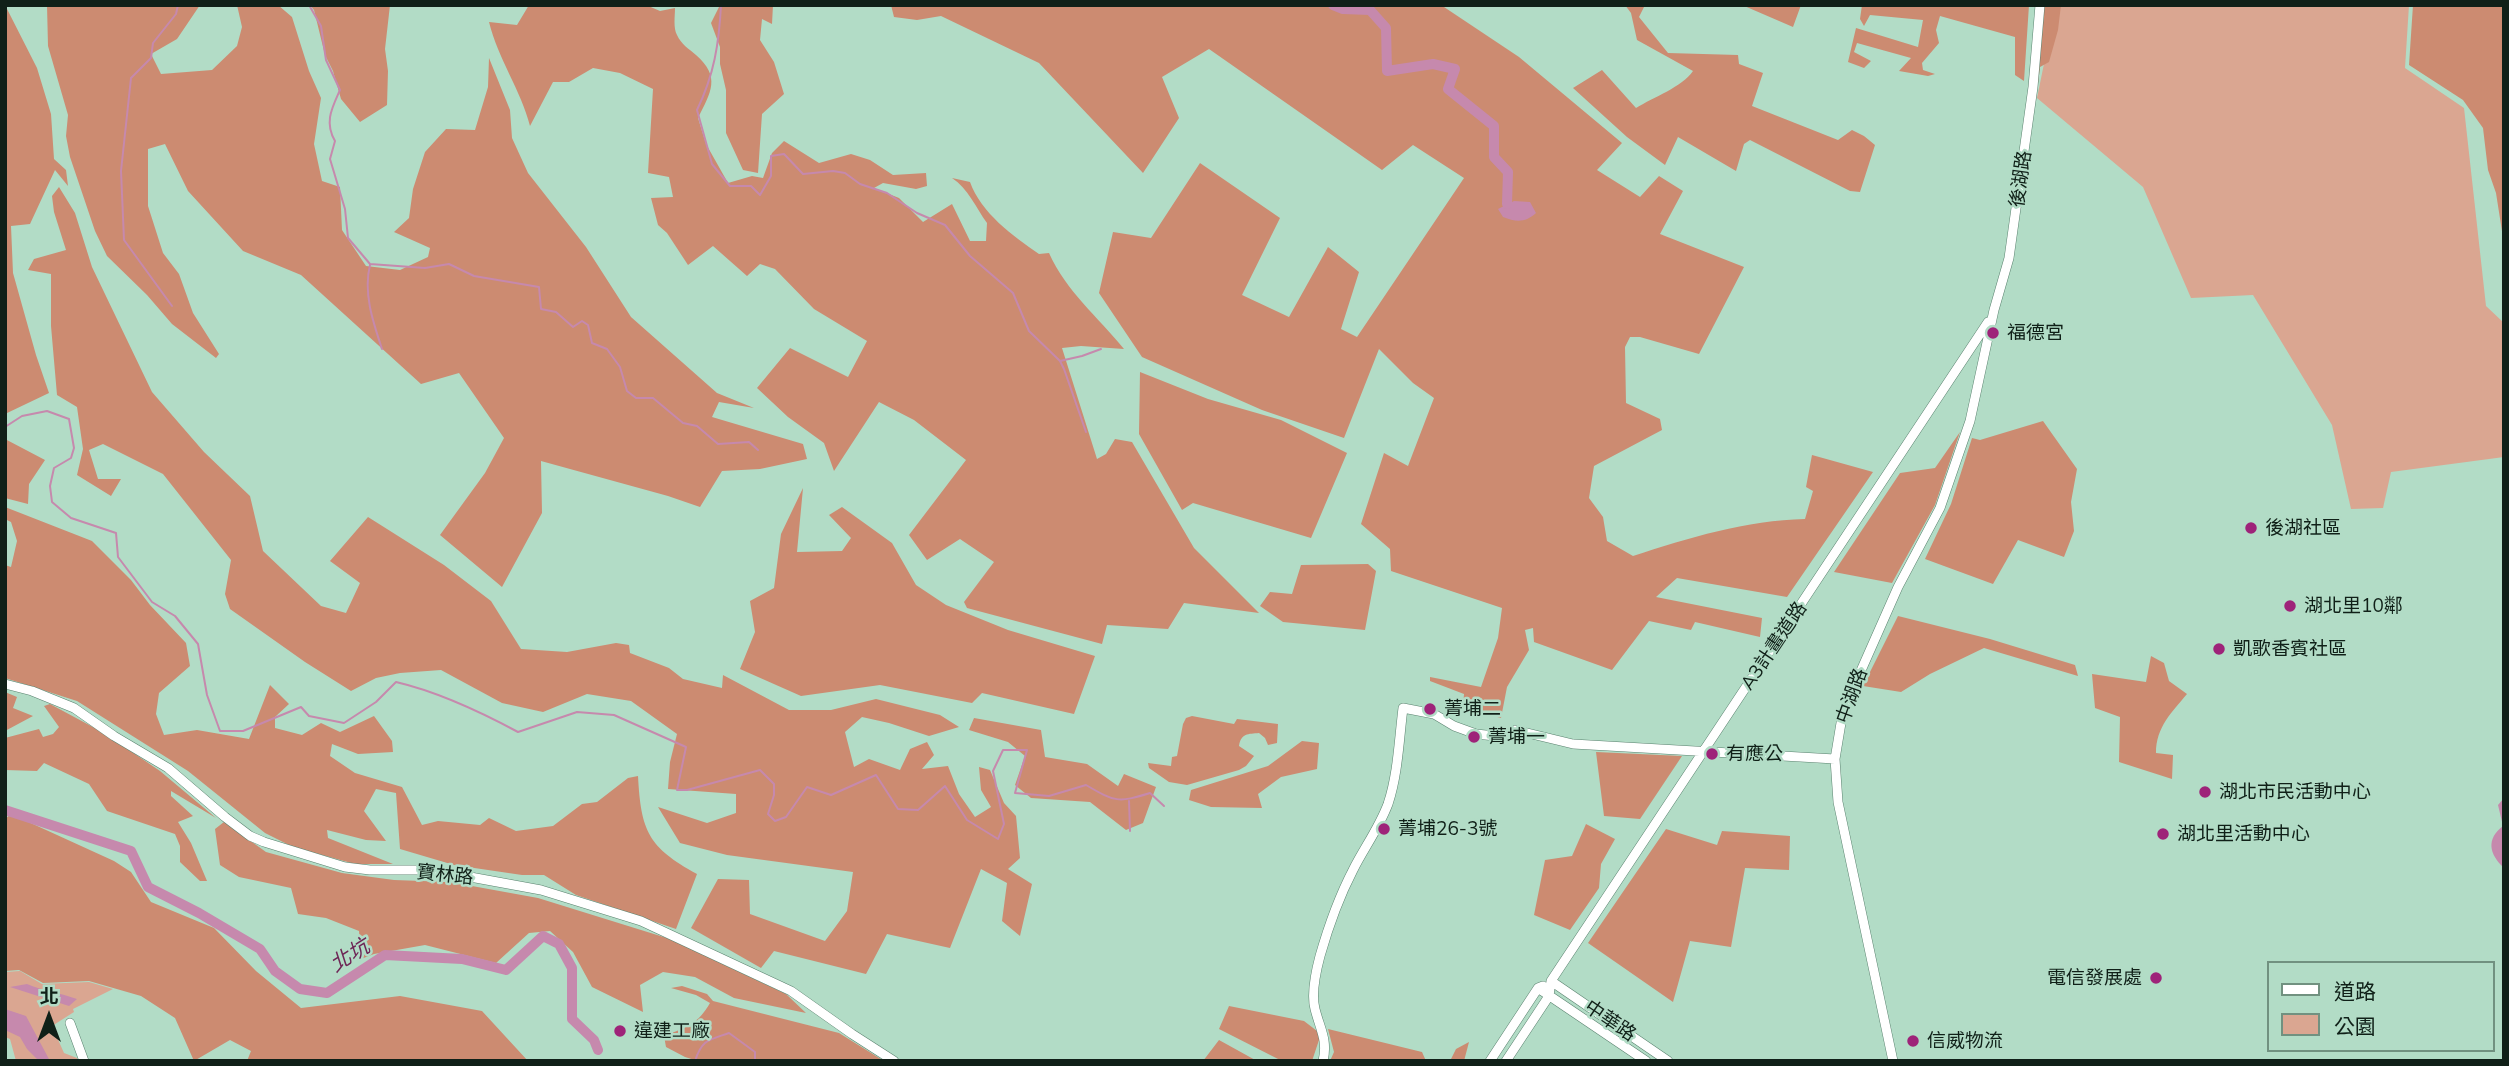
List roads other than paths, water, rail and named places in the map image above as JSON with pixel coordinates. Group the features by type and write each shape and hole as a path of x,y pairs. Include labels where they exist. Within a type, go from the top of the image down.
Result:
{"street":[{"name":"後湖路","path":"1985,349 2005,278 2018,207 2040,5"},
{"name":"A3計畫道路","path":"1551,981 1970,352 1994,310"},
{"name":"中湖路","path":"1893,1061 1838,802 1835,759 1848,700 1898,587 1946,493 1970,421 1985,349"},
{"name":"寶林路","path":"5,684 74,708 104,730 168,768 225,817 264,842 345,867 454,874 541,890 640,921 791,991 894,1061"},
{"path":"1323,1061 1325,1034 1314,1007 1320,958 1353,870 1375,834 1388,803 1403,708 1434,713 1454,726 1495,737 1515,730 1573,744 1835,759"},
{"path":"1490,1061 1538,988 1551,981"},
{"path":"1506,1061 1549,996 1551,981"},
{"name":"中華路","path":"1551,981 1668,1061"},
{"name":"中華路","path":"1538,988 1646,1061"},
{"path":"70,1023 84,1061"}],"waterway":[{"path":"172,306 124,240 121,171 131,78 151,58 153,43 176,14 178,5"},
{"path":"309,5 321,26 326,60 340,90 330,115 330,128 335,141 330,159 345,209 348,238 370,264 425,268 449,264 474,276 539,287 541,309 556,312 573,327 582,321 588,325 592,343 607,349 620,367 627,391 636,398 653,398 683,423 697,426 718,444 749,442 758,450"},
{"path":"721,5 715,59 697,110 712,164 730,186 751,186 760,195 771,176 771,156 784,154 803,174 833,171 845,173 860,184 887,193 917,213 945,225 970,256 1013,293 1029,331 1060,361 1086,432"},
{"path":"1333,5 1343,9 1370,10 1386,28 1387,71 1433,64 1455,69 1448,89 1494,126 1494,157 1508,172 1507,204"},
{"path":"370,265 368,297 382,349"},
{"path":"1060,361 1101,349"},
{"path":"5,427 22,416 47,411 69,419 74,448 71,458 54,468 50,486 52,502 71,518 116,533 118,557 152,602 175,616 198,644 207,695 220,731 243,731 301,707 309,716 344,723 376,702 396,682 458,703 518,732 577,712 614,715 686,747 677,790 687,790 760,770 774,784 774,795 768,814 775,821 786,817 807,787 831,795 876,775 898,809 918,810 945,786 967,820 998,839 1004,824 993,771 1003,750 1027,750 1015,793 1049,796 1086,785 1117,799 1150,793 1164,806"},
{"path":"1129,801 1130,831"},
{"name":"北坑","path":"5,810 131,851 148,887 260,949 275,971 300,989 327,993 385,955 462,959 506,970 543,936 559,944 572,968 572,1019 594,1040 598,1050"},
{"name":"北坑","path":"695,1061 700,1048 707,1041 729,1033 755,1052 755,1061"}],"place":[{"name":"福德宮","path":"1993,333"},
{"name":"後湖社區","path":"2251,528"},
{"name":"湖北里10鄰","path":"2290,606"},
{"name":"凱歌香賓社區","path":"2219,649"},
{"name":"菁埔二","path":"1430,709"},
{"name":"菁埔一","path":"1474,737"},
{"name":"有應公","path":"1712,754"},
{"name":"湖北市民活動中心","path":"2205,792"},
{"name":"菁埔26-3號","path":"1384,829"},
{"name":"湖北里活動中心","path":"2163,834"},
{"name":"電信發展處","path":"2156,978"},
{"name":"違建工廠","path":"620,1031"},
{"name":"信威物流","path":"1913,1041"}]}
